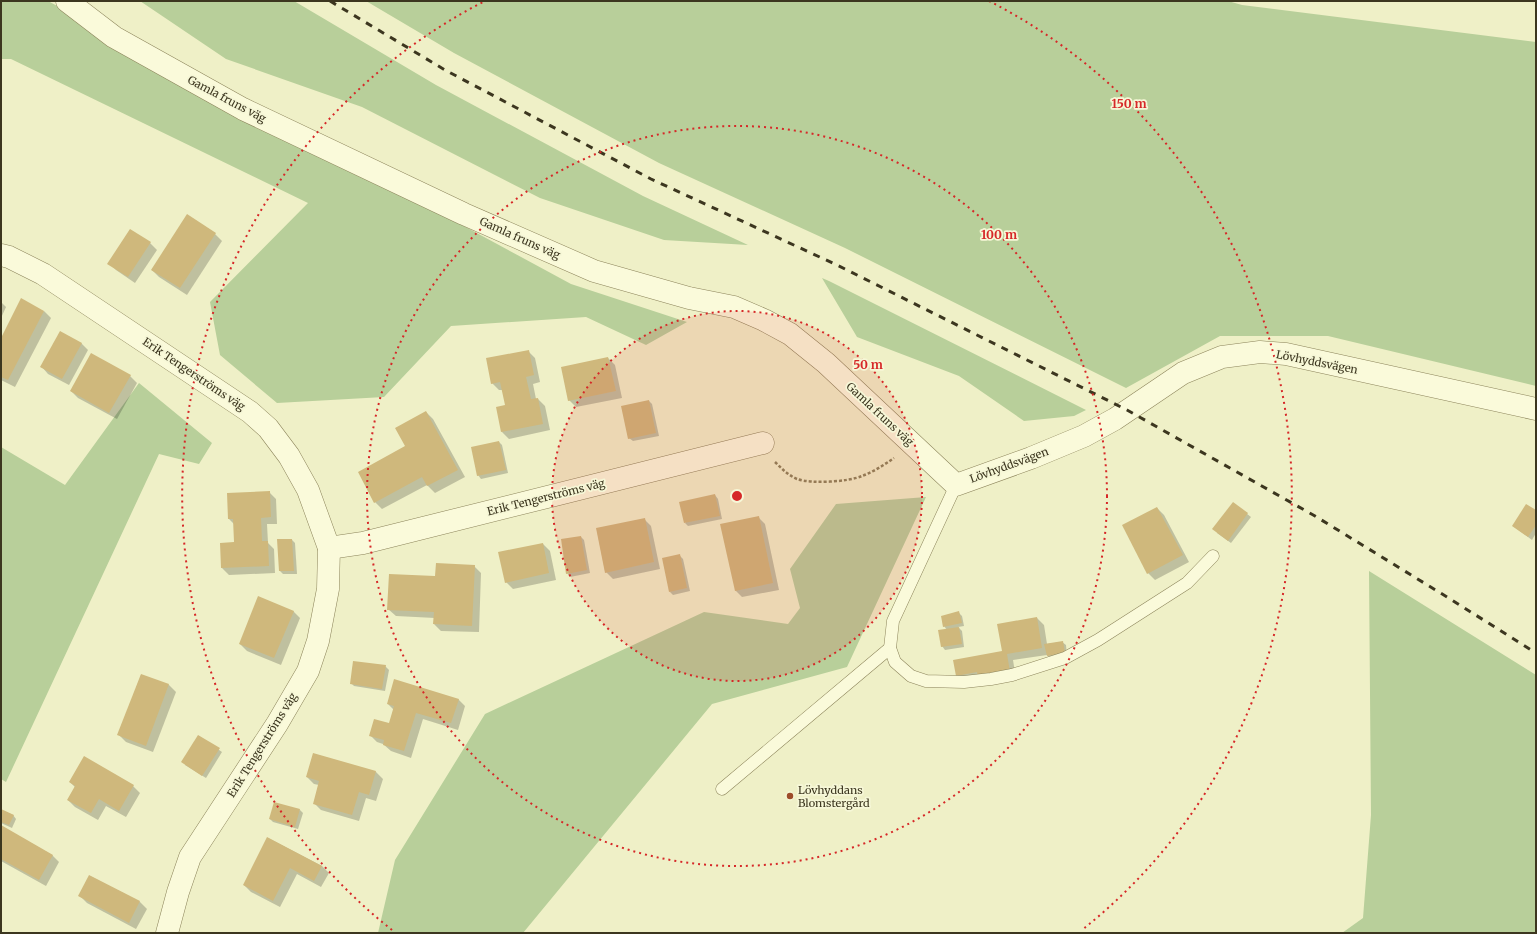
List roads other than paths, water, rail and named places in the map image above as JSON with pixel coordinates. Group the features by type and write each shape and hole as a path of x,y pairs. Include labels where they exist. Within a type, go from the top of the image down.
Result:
{"street":[{"name":"Gamla fruns väg","path":"67,1 114,37 243,109 464,214 594,271 689,298 734,307 764,320 790,334 826,363 956,485"},
{"name":"Erik Tengerströms väg","path":"1,255 9,257 43,274 250,412 268,428 289,456 308,490 329,548 328,589 318,641 308,671 276,724 190,857 178,892 167,933"},
{"name":"Lövhyddsvägen","path":"956,485 1031,458 1084,436 1115,419 1183,373 1222,357 1260,352 1301,357 1536,409"},
{"name":"Erik Tengerströms väg","path":"329,548 363,543 763,443"}],"lane":[{"path":"956,485 893,621 890,648 894,662 911,676 926,682 964,682 991,679 1012,675 1065,658 1098,640 1187,583 1213,556"},
{"path":"722,789 890,648"}],"railway":[{"path":"330,1 445,70 651,179 837,265 1127,410 1315,516 1536,653"}],"place":[{"name":"Lövhyddans Blomstergård","path":"790,796"}]}
